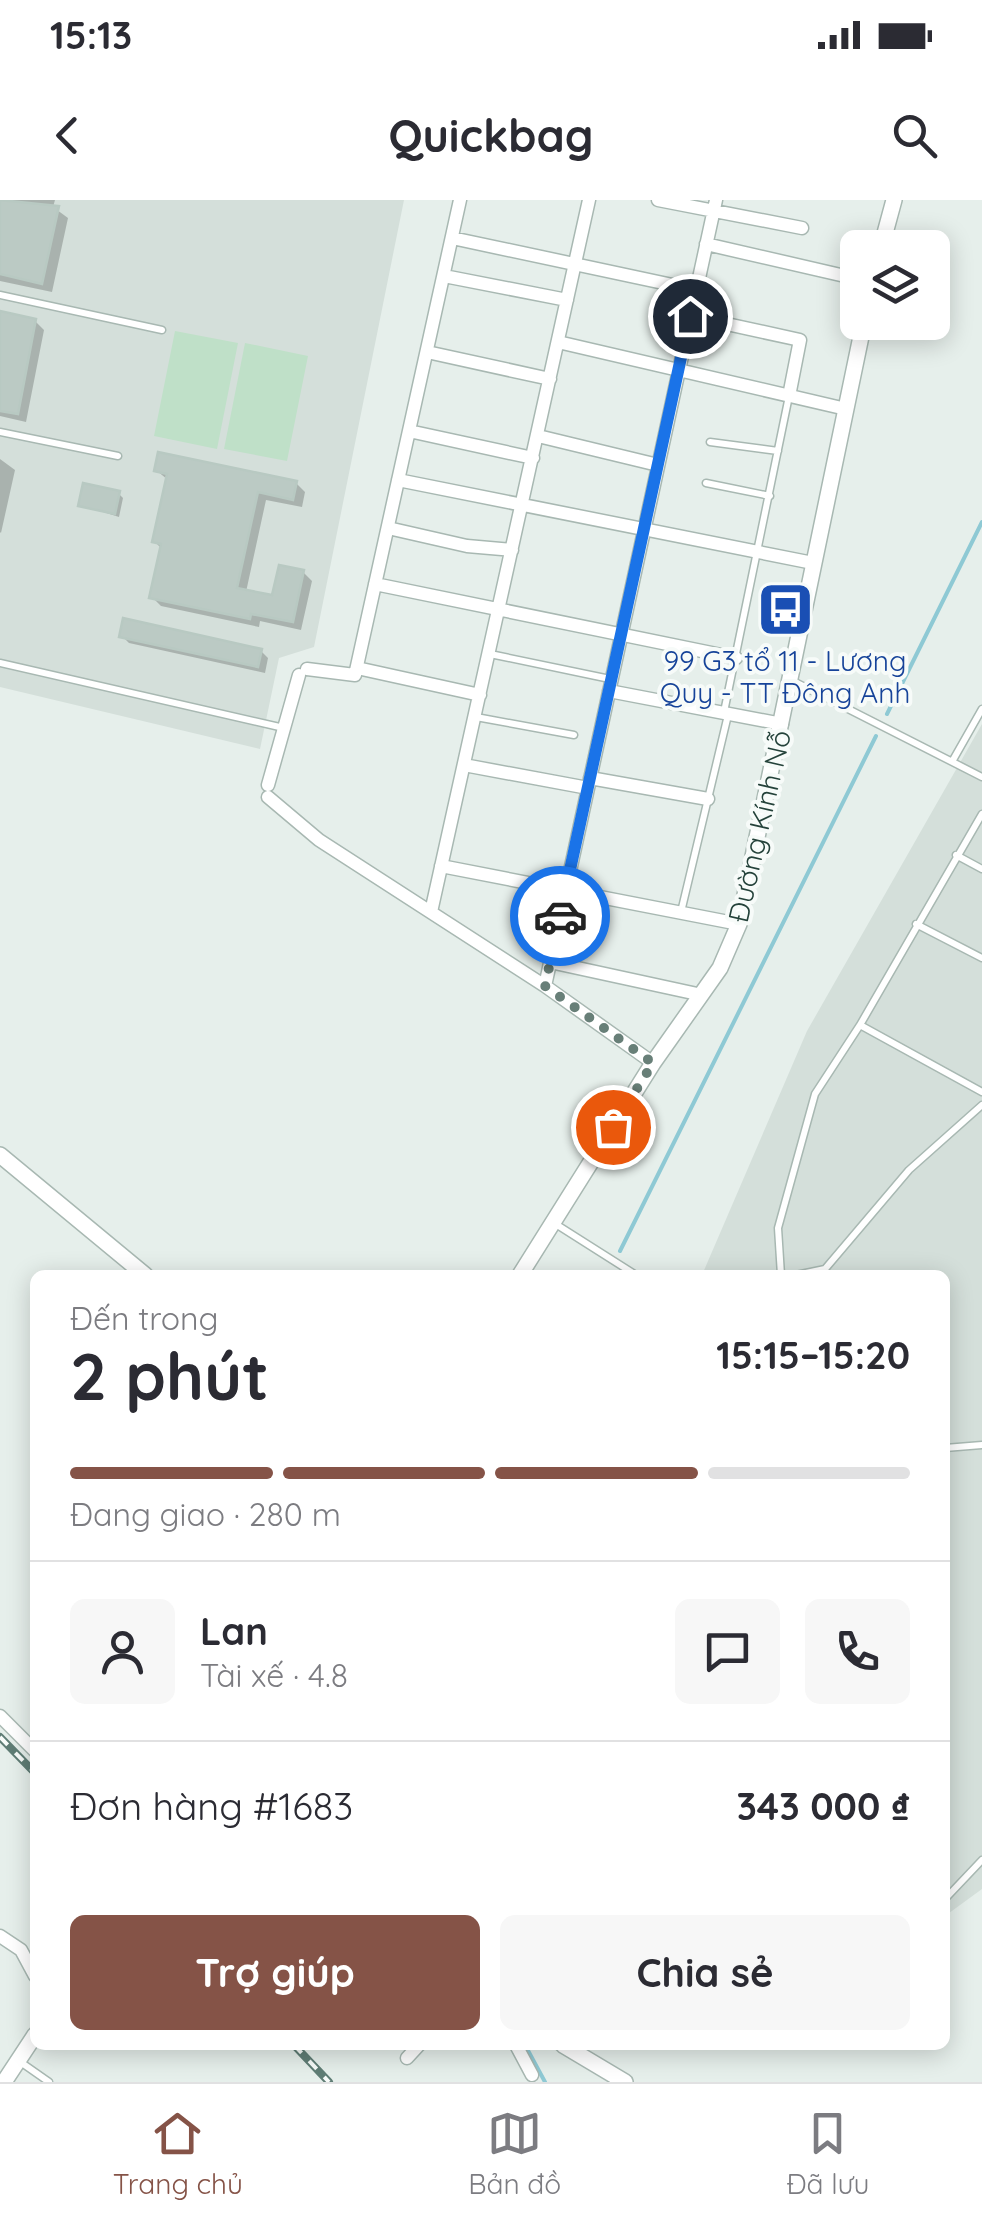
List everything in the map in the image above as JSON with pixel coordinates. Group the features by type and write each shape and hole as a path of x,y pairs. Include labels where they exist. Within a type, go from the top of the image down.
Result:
{"street":[{"path":"460,200 355,676 317,667 303,672 268,791 319,840 545,986 653,1063"},
{"path":"431,912 589,200"},
{"path":"658,200 714,206 802,228"},
{"path":"886,230 894,200"},
{"path":"545,986 714,206"},
{"path":"452,238 696,290"},
{"path":"706,244 840,275"},
{"path":"444,276 567,300"},
{"path":"690,316 800,340 789,396"},
{"name":"Đường Kính Nỗ","path":"523,1270 653,1063 702,995 740,924 860,340"},
{"path":"558,342 846,409"},
{"path":"427,352 550,380"},
{"path":"409,431 532,458"},
{"path":"538,436 658,465"},
{"path":"398,480 813,563"},
{"path":"388,528 467,546 512,550"},
{"path":"375,584 736,658"},
{"path":"357,668 480,695"},
{"path":"610,685 782,724"},
{"path":"464,764 708,799"},
{"path":"441,866 740,924"},
{"path":"550,962 702,995"},
{"path":"0,1155 139,1270"},
{"path":"0,1716 30,1746"},
{"path":"0,1936 21,1950 30,1967"},
{"path":"4,2082 30,2042"},
{"path":"407,2058 414,2050"},
{"path":"519,2050 532,2075"},
{"path":"571,2050 625,2082"}],"lane":[{"path":"0,295 162,330"},
{"path":"681,912 760,552 789,396"},
{"path":"0,432 118,456"},
{"path":"710,442 778,451"},
{"path":"706,483 770,496"},
{"path":"489,654 610,685"},
{"path":"0,663 284,728"},
{"path":"790,679 982,777"},
{"path":"953,760 982,709"},
{"path":"474,717 574,735"},
{"path":"782,1270 778,1228 815,1094 982,814"},
{"path":"956,855 982,870"},
{"path":"916,924 982,958"},
{"path":"860,1024 982,1092"},
{"path":"820,1270 908,1170 982,1106"},
{"path":"553,1222 628,1270"},
{"path":"950,1448 980,1447"},
{"path":"950,1895 982,1860"},
{"path":"18,2060 48,2082"}],"shaded area":[{"path":"0,200 404,200 314,647 279,658 260,749 0,687"},
{"path":"982,724 982,1889 950,1912 950,1270 704,1270 807,1031"}],"green space":[{"path":"175,331 238,343 217,449 154,436"},
{"path":"245,343 308,356 287,461 224,449"}],"building":[{"path":"0,200 59,206 42,284 0,274"},
{"path":"0,311 36,319 18,414 0,411"},
{"path":"158,452 297,481 293,500 258,492 237,588 272,595 279,565 304,570 293,622 251,614 250,619 149,598 161,544 152,542 167,474 154,471"},
{"path":"83,483 120,491 115,514 78,506"},
{"path":"123,618 262,649 258,667 119,637"}],"waterway":[{"path":"887,714 982,522"},
{"path":"620,1251 876,736"},
{"path":"528,2050 545,2082"}],"railway":[{"path":"0,1737 30,1768"},
{"path":"299,2050 329,2082"}],"way so far":[{"path":"560,916 545,986 653,1063 613,1127"}],"place":[{"name":"99 G3 tổ 11 - Lương Quy - TT Đông Anh","path":"785,609"}],"route":[{"path":"560,916 690,316"}]}
